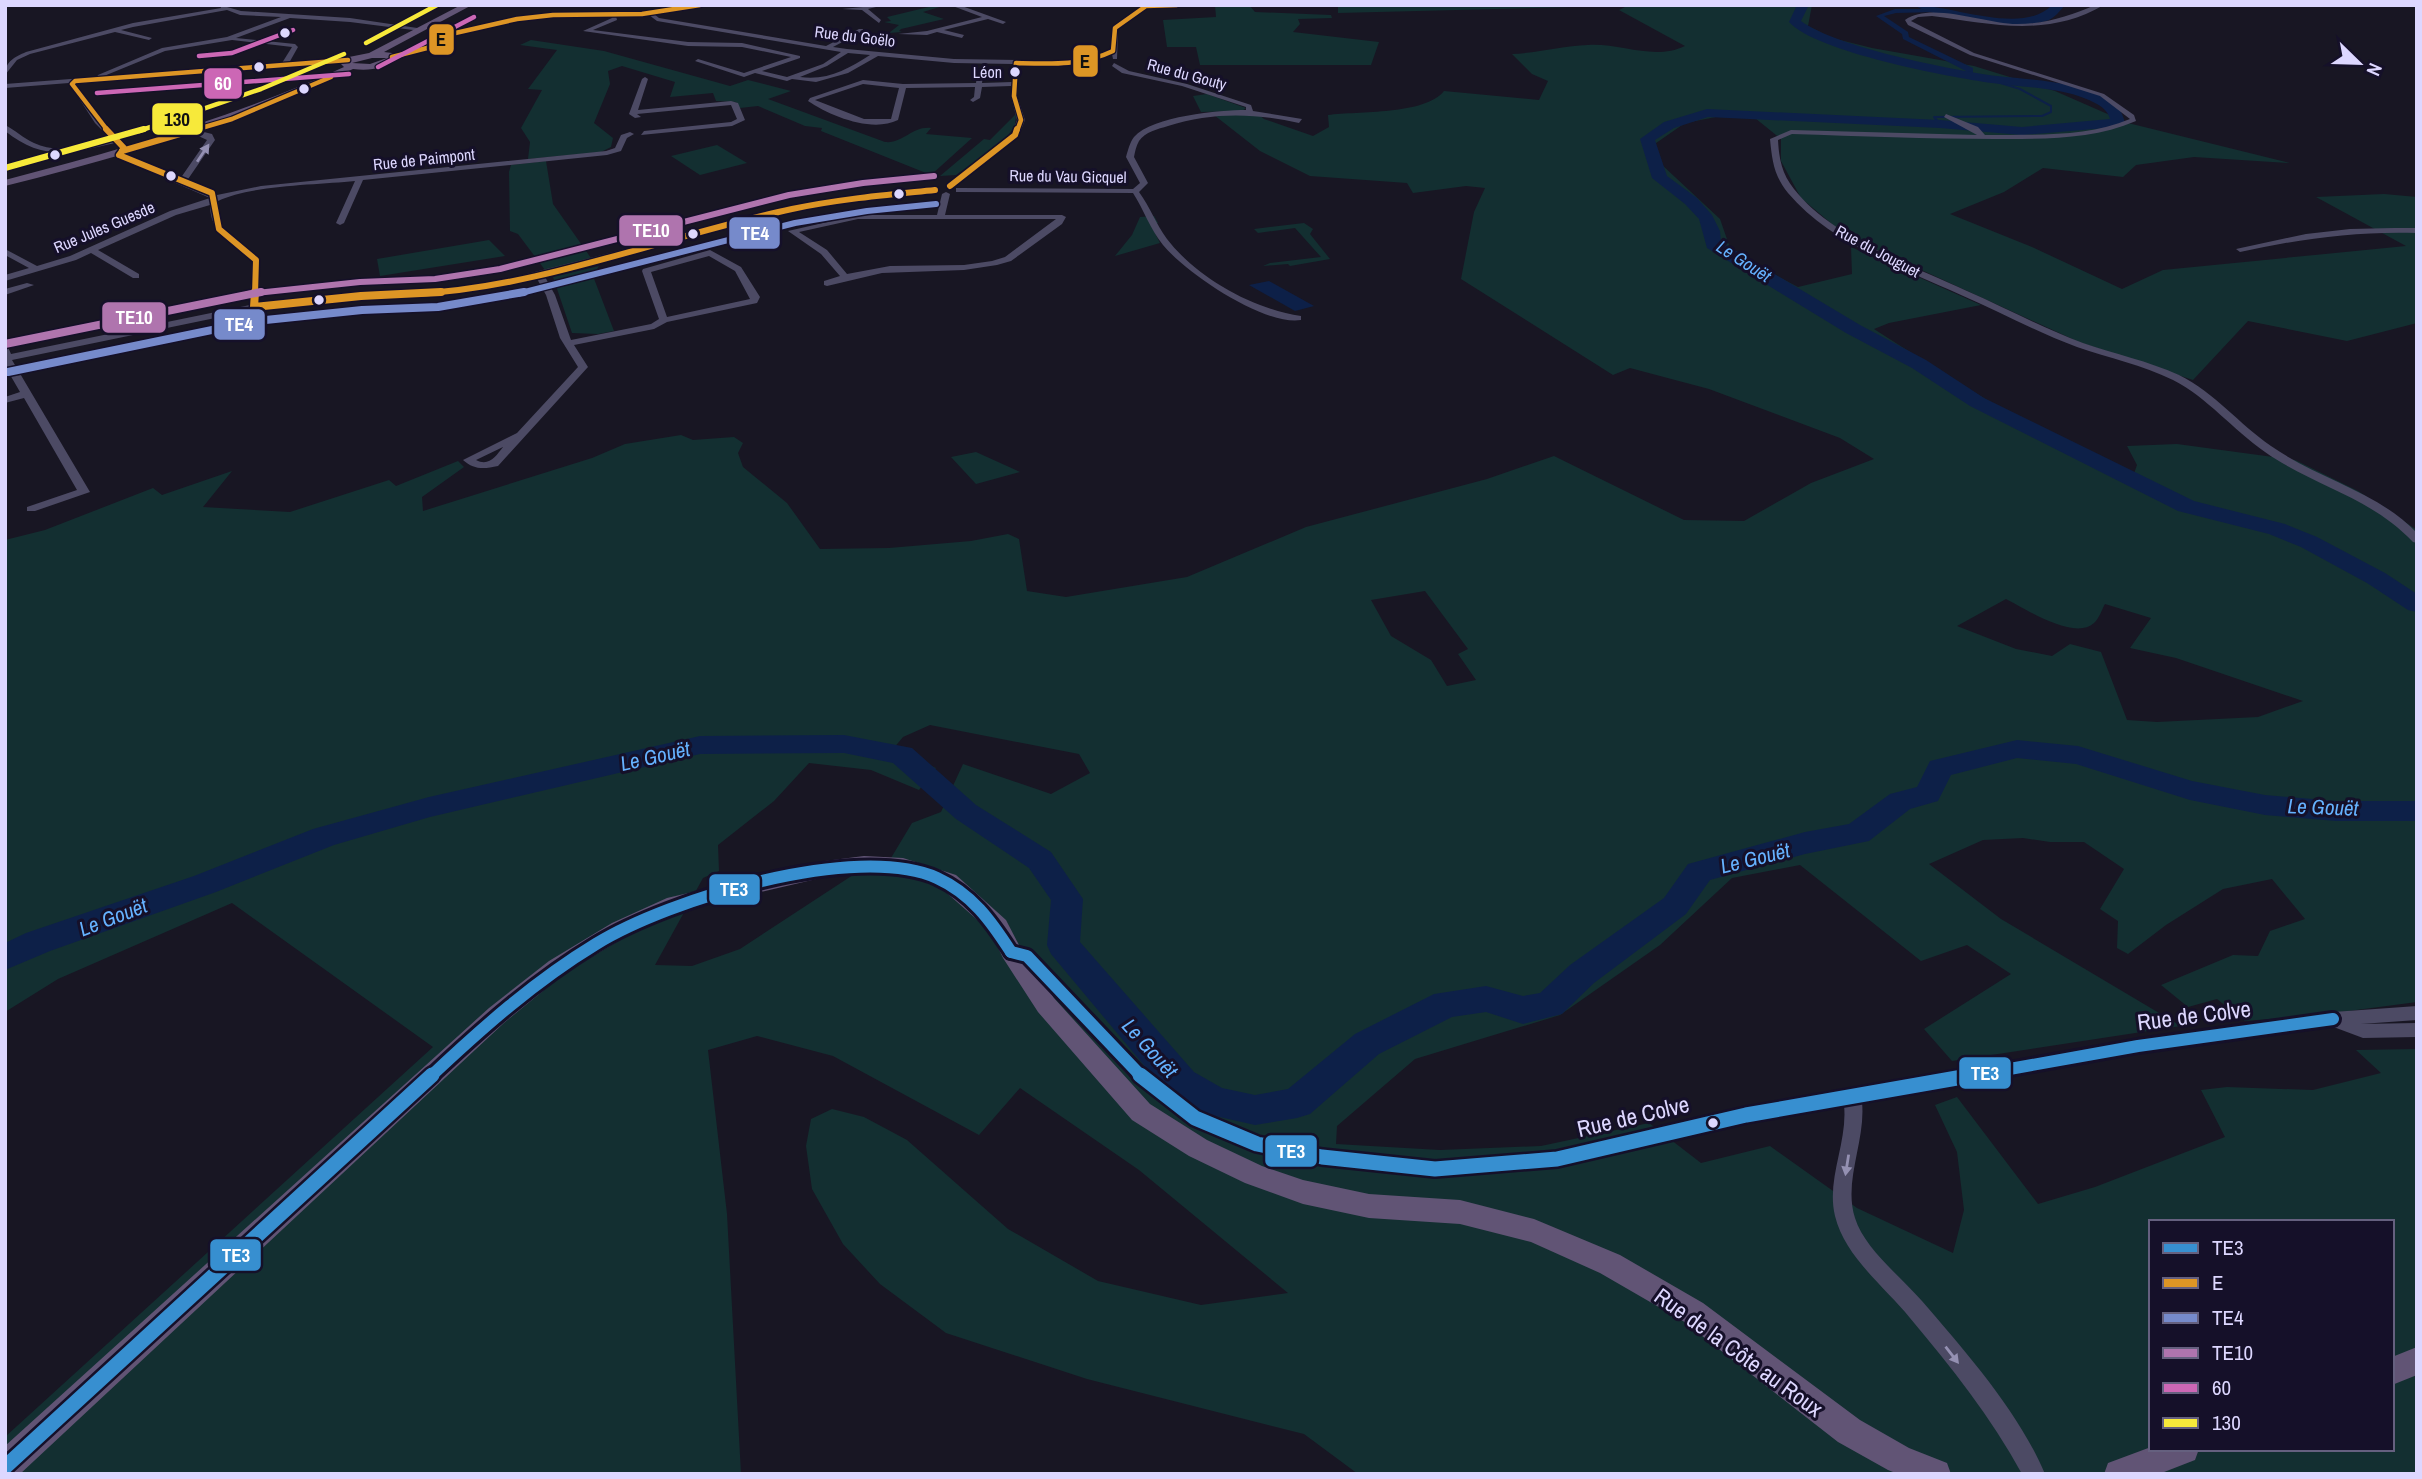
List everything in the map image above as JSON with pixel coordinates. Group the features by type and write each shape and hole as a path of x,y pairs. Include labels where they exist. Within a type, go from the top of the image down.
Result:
{"main road":[{"path":"5,183 195,131 268,105 468,5"},
{"path":"349,63 382,65 392,60 392,57 372,55"},
{"name":"Rue de la Côte au Roux","path":"5,1467 497,1015 557,967 620,929 675,904 765,882 864,864 903,866 948,881 957,888 999,926 1011,952 1046,1004 1141,1112 1198,1147 1254,1175 1303,1192 1369,1206 1460,1212 1534,1231 1598,1259 1693,1312 1849,1431 1899,1459 1936,1474"},
{"path":"2394,1370 2417,1362"},
{"path":"2119,1474 2179,1451"}],"street":[{"path":"220,5 240,13 350,20 421,29"},
{"path":"392,57 427,48 451,34 517,19 651,14 702,5"},
{"path":"845,9 881,5"},
{"path":"953,5 1003,22"},
{"path":"1093,60 1115,64 1115,28 1146,6 1187,5"},
{"name":"Rue du Jouguet","path":"2101,5 2068,19 2017,26 1932,14 1917,15 1908,20 1910,24 1931,36 1977,55 2102,95 2134,120 2125,127 2026,138 1979,133 1791,132 1773,139 1772,155 1784,182 1797,197 1844,236 2064,338 2186,383 2269,450 2381,508 2406,526 2417,540"},
{"path":"5,73 19,56 113,30 229,8"},
{"path":"863,8 879,20"},
{"name":"Rue du Goëlo","path":"651,14 657,19 847,51 1016,63 1115,64"},
{"path":"613,15 615,19 586,31 688,44 742,45 798,57 739,75 698,61 742,45 767,36"},
{"path":"96,79 114,68 164,49 228,39 288,17"},
{"path":"901,34 918,35 989,18"},
{"path":"113,30 149,37"},
{"path":"826,48 861,30"},
{"path":"937,31 962,36"},
{"path":"228,39 293,45 295,47 284,65"},
{"path":"756,72 781,79 791,78 825,65 847,51"},
{"name":"Rue du Goëlo","path":"1061,64 1093,60 1113,51"},
{"path":"791,78 820,81 848,71 876,54"},
{"path":"5,86 284,65 349,63"},
{"path":"941,215 952,190 1015,135 1021,120 1014,96 1016,63"},
{"name":"Rue du Gouty","path":"1115,64 1126,72 1182,83 1219,95 1249,106 1250,112"},
{"path":"973,100 977,98 981,75 977,74"},
{"path":"634,112 645,79"},
{"path":"75,81 72,84 98,121 124,148 120,156 212,193 213,218 218,227 224,235 256,260 254,307"},
{"path":"903,86 894,120 888,122 867,122 811,101 857,82 903,86 1015,84"},
{"path":"731,103 736,104 741,120 732,124 642,131 642,123 634,112 731,103"},
{"path":"1298,121 1250,112 1200,113 1141,134 1134,142 1130,157 1144,183 1135,191 1164,241 1185,264 1221,290 1287,318 1298,318"},
{"path":"1948,117 1979,133"},
{"path":"5,127 17,138 50,153 117,140"},
{"path":"182,181 211,140 209,136 195,131"},
{"name":"Rue de Paimpont","path":"214,200 261,188 605,153 618,149 624,137 642,131"},
{"path":"340,223 359,180"},
{"path":"31,509 84,492 26,394 6,354 254,307 360,296 436,293 539,275 792,209 877,195 952,190"},
{"name":"Rue du Vau Gicquel","path":"952,190 1135,191"},
{"name":"Rue Jules Guesde","path":"5,278 92,250 173,213 214,200"},
{"path":"827,283 890,269 971,267 1008,259 1059,222 1062,217 941,215 858,218 792,231 824,251 845,277"},
{"path":"2240,250 2304,235 2377,228 2417,231"},
{"path":"92,250 136,276"},
{"path":"5,251 37,269"},
{"path":"569,343 654,326 664,320 754,301 755,297 738,269 710,253 646,271 664,320"},
{"path":"521,435 583,368 564,337 545,284 539,275"},
{"path":"5,292 30,285"},
{"path":"5,400 26,394"},
{"name":"Rue de Colve","path":"1011,952 1027,956 1134,1070 1195,1118 1257,1144 1322,1157 1436,1169 1556,1160 1746,1115 2138,1046 2333,1019"},
{"path":"2333,1019 2417,1013"},
{"path":"2333,1019 2345,1028 2375,1034 2417,1030"},
{"path":"1852,1098 1855,1114 1845,1183 1844,1216 1860,1246 1915,1308 2014,1435 2034,1474"}],"green space":[{"path":"946,5 923,12 944,19 899,31 902,32 889,33 899,25 884,22 891,21 887,17"},
{"path":"1215,5 1249,5 1255,12 1331,15 1332,18 1298,19 1300,24 1293,32 1379,42 1371,65 1200,65 1196,47 1167,47 1163,20 1216,17"},
{"path":"1338,5 1570,5 1574,7 1338,13"},
{"path":"1629,5 1812,5 1808,26 1832,38 1974,66 2055,91 2128,123 2290,163 2194,157 2136,165 2123,177 2043,168 2004,192 1950,214 2032,247 2122,289 2163,270 2406,246 2316,197 2384,194 2417,197 2417,323 2347,341 2248,321 2193,380 2079,342 1845,235 1801,198 1781,161 1781,139 1755,118 1716,117 1685,123 1646,150 1720,219 1729,245 1728,250 1798,287 1852,274 1851,247 1981,305 1889,323 1874,329 2033,427 2132,479 2137,465 2127,446 2177,444 2295,460 2358,491 2417,530 2417,1002 2245,1021 2217,999 2188,1007 2161,985 2233,955 2258,956 2270,931 2305,919 2272,879 2223,889 2166,925 2128,954 2117,948 2118,921 2100,909 2124,869 2084,842 2050,842 2023,838 1983,840 1929,864 2001,919 2181,1026 1952,1061 1924,1029 2011,974 1967,945 1921,961 1800,865 1732,878 1660,945 1560,1015 1415,1059 1337,1126 1336,1144 1440,1150 1541,1146 1649,1123 1701,1163 1770,1146 1857,1208 1953,1253 1964,1210 1957,1152 1935,1105 1957,1097 2038,1204 2095,1187 2225,1137 2201,1090 2227,1087 2313,1090 2381,1073 2356,1050 2417,1049 2417,1474 1358,1474 1304,1434 1087,1379 946,1333 880,1284 843,1244 812,1189 806,1146 811,1119 832,1109 864,1117 907,1140 1008,1229 1098,1281 1201,1305 1288,1293 1139,1170 1020,1088 979,1135 833,1056 757,1036 708,1050 727,1214 741,1474 5,1474 5,1437 433,1047 232,903 58,979 5,1012 5,540 45,530 153,488 162,495 232,471 203,507 290,512 389,480 396,486 458,461 464,467 422,497 423,511 592,458 625,444 681,435 693,440 734,437 743,443 738,453 743,467 787,503 820,549 889,548 971,541 1008,534 1019,539 1027,591 1066,597 1187,577 1306,527 1487,479 1554,456 1684,520 1744,521 1811,483 1874,459 1840,438 1709,389 1630,368 1613,375 1461,279 1474,212 1485,188 1466,186 1413,193 1407,183 1310,176 1260,151 1214,115 1257,113 1264,119 1313,136 1329,127 1328,115 1407,108 1435,99 1444,91 1539,100 1548,81 1532,74 1512,54 1588,45 1649,52 1685,46 1619,10","holes":["1425,591 1468,649 1458,654 1476,680 1447,686 1431,660 1391,636 1371,600","2006,599 2050,622 2075,628 2085,628 2094,623 2105,604 2151,618 2130,648 2176,658 2303,701 2258,717 2157,722 2127,720 2101,652 2070,644 2052,656 2016,649 1957,626","930,725 1079,754 1090,773 1051,794 963,764 941,812 912,823 891,858 874,858 856,873 740,949 692,966 655,965 703,878 719,871 718,845 774,801 809,763 871,770 919,790 936,768 893,749 903,737"]},
{"path":"531,40 604,51 730,86 748,80 791,91 768,99 885,142 897,140 924,128 931,128 926,134 972,138 931,175 821,131 822,128 805,126 758,106 740,108 736,102 716,101 713,93 670,97 675,82 622,66 608,71 610,84 594,123 613,138 611,147 601,152 528,159 530,142 521,128 542,90 528,89 557,50 520,45"},
{"path":"1207,94 1246,108 1242,111 1201,112 1193,96"},
{"path":"1016,114 1015,126 1004,141 956,175 940,176 984,139 990,140"},
{"path":"717,145 747,163 700,175 671,156"},
{"path":"546,161 553,204 591,258 545,270 518,234 510,231 509,172 511,165"},
{"path":"1154,216 1158,223 1151,225 1160,243 1115,256 1132,235 1140,217"},
{"path":"1304,223 1313,229 1310,234 1330,259 1290,266 1263,266 1321,257 1295,228 1258,233 1254,229"},
{"path":"489,240 505,256 380,276 377,259"},
{"path":"599,266 593,276 614,331 598,334 572,333 553,277"},
{"path":"976,452 1020,472 976,484 951,457"}],"water":[{"path":"1269,281 1314,306 1295,311 1249,285"}],"waterway":[{"name":"Le Gouët","path":"1803,5 1795,22 1806,31 1826,39 1852,48 1979,77 2060,88 2083,94 2102,101 2114,111 2118,123 2022,131 1940,124 1707,113 1669,125 1647,139 1660,178 1691,201 1706,218 1712,231 1713,244 1853,329 1919,364 1977,402 2186,506 2277,529 2309,542 2376,578 2417,605"},
{"name":"Le Gouët","path":"1920,5 1984,19 2019,22 2047,17 2059,5"},
{"path":"1936,10 1895,11 1879,16 1906,33 1905,38 1970,70 1970,73"},
{"path":"1940,124 1934,117 2042,116 2051,112 2051,106 2020,89 1978,76"},
{"name":"Le Gouët","path":"5,957 38,942 205,884 324,837 429,807 700,745 844,744 902,755 966,812 1040,860 1067,899 1063,945 1181,1083 1215,1102 1255,1110 1297,1103 1367,1044 1446,1004 1486,999 1523,1010 1550,1004 1582,974 1675,906 1699,872 1805,843 1858,833 1900,801 1928,794 1940,768 2017,749 2078,755 2190,790 2265,805 2336,811 2417,811"}],"transit line":[{"name":"130","path":"366,43 437,5"},
{"name":"E","path":"392,57 427,48 451,34 517,19 553,15 642,14 700,5"},
{"name":"E","path":"950,186 1015,135 1021,120 1014,96 1016,63 1066,64 1102,56 1113,51 1115,28 1146,6 1177,5"},
{"name":"60","path":"378,67 474,17"},
{"name":"60","path":"199,56 232,53 293,30"},
{"name":"130","path":"5,168 92,145 219,105 344,54"},
{"name":"E","path":"122,151 124,148 98,121 72,84 75,81 348,60"},
{"name":"60","path":"97,93 349,74"},
{"name":"E","path":"122,151 232,119 331,77"},
{"name":"E","path":"122,151 119,155 212,193 219,229 256,260 254,307 361,296 436,293 503,283 792,209 865,197 935,190"},
{"name":"TE10","path":"5,344 253,293 360,282 435,279 500,269 789,195 863,183 934,176"},
{"name":"TE4","path":"8,372 256,321 362,310 438,307 505,297 795,223 867,211 936,204"},
{"name":"TE3","path":"5,1467 497,1015 546,977 615,932 688,902 744,887 826,870 883,866 936,878 961,891 983,911 1011,952"},
{"name":"TE3","path":"1011,952 1027,956 1134,1070 1195,1118 1257,1144 1322,1157 1435,1169 1557,1159 1746,1115 2138,1046 2333,1019"}],"place":[{"name":"Léon","path":"1015,72"}]}
